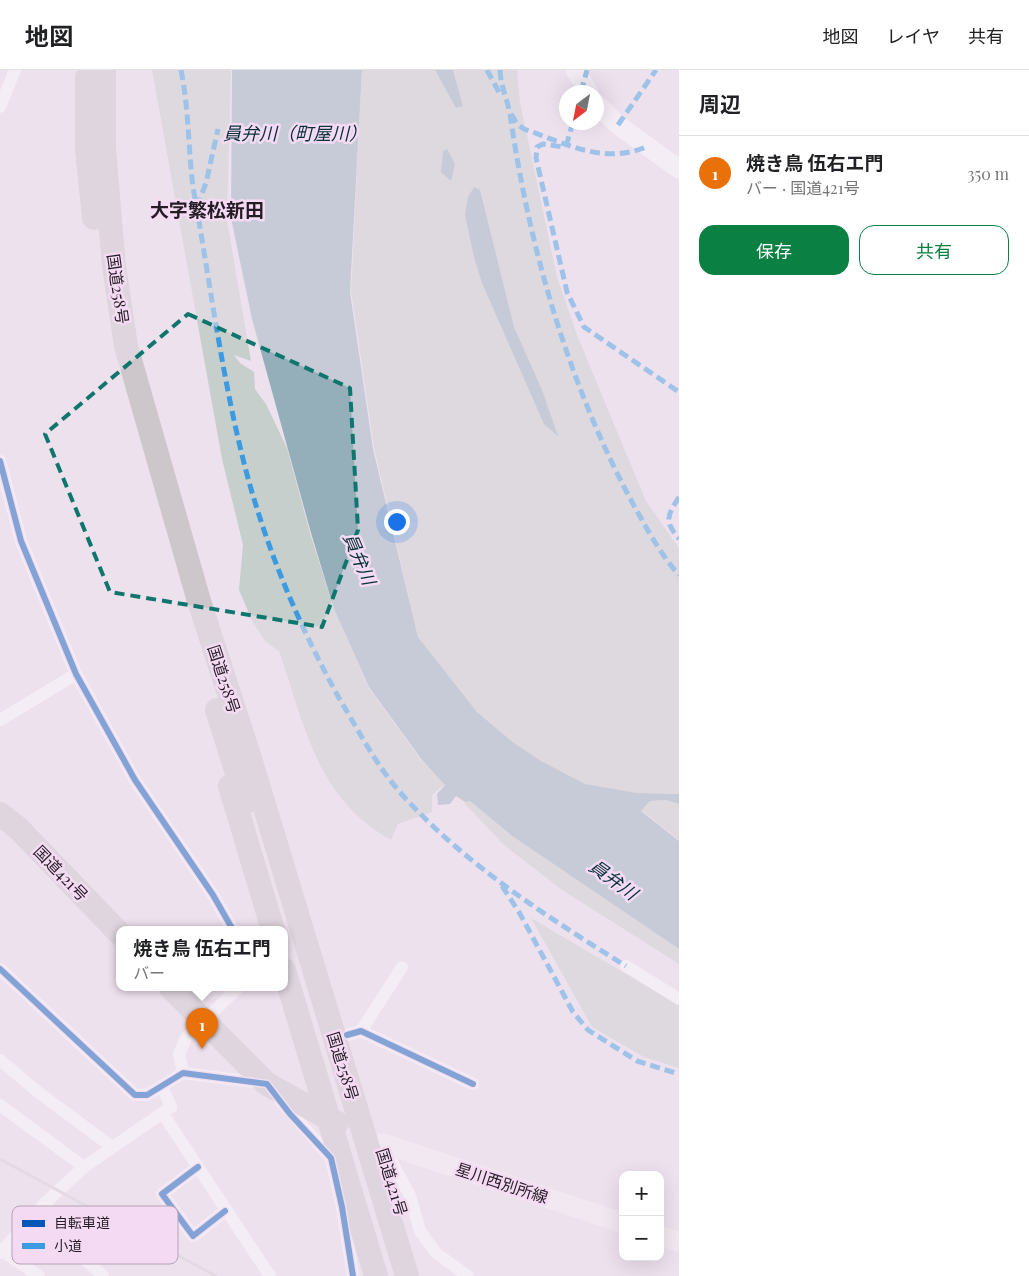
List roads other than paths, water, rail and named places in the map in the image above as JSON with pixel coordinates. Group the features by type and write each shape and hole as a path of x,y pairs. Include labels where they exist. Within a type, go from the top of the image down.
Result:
{"highway":[{"name":"国道258号","path":"88,70 87,150 100,269 113,348 147,476 212,694 288,926"},
{"name":"国道258号","path":"104,70 107,178 114,266 126,346 199,601 248,752 354,1130 391,1276"},
{"path":"212,694 219,749 271,926"},
{"path":"248,752 274,792 354,1032 354,1130 376,1276"},
{"name":"国道421号","path":"0,814 18,828 116,930"},
{"name":"国道258号","path":"288,927 354,1130 407,1276"},
{"path":"288,979 354,1130"},
{"path":"174,991 267,1084 354,1130"},
{"name":"国道421号","path":"354,1130 420,1276"}],"main road":[{"path":"576,70 584,85"},
{"path":"604,111 618,126 679,168"},
{"name":"星川西別所線","path":"354,1130 619,1222"},
{"path":"664,1237 679,1242"}],"street":[{"path":"0,107 3,82 15,70"},
{"path":"0,461 21,542 76,674 135,780 213,895 231,926"},
{"path":"0,720 76,674"},
{"path":"626,966 679,999"},
{"path":"402,967 354,1032 473,1084"},
{"path":"0,969 135,1095 147,1095 183,1073 267,1084 290,1114 331,1158 342,1207 353,1276"},
{"path":"183,1073 179,1054 181,1047 203,1021 235,991"},
{"path":"0,1060 38,1092 112,1147"},
{"path":"43,1206 79,1172 171,1107 162,1086"},
{"path":"0,1105 79,1172"},
{"path":"163,1114 225,1211 270,1276"},
{"path":"354,1130 410,1196 420,1232 436,1253 468,1276"},
{"path":"171,1206 162,1194 198,1167"},
{"path":"178,1216 193,1236 225,1211"},
{"path":"12,1240 1,1252 12,1259"},
{"path":"20,1264 39,1276"},
{"path":"90,1264 103,1276"}],"water":[{"name":"員弁川（町屋川）","path":"232,70 362,70 350,292 373,449 418,637 477,712 514,743 541,761 585,784 637,793 679,794 679,804 666,800 650,801 641,811 679,841 679,949 512,836 470,801 465,802 456,796 450,804 438,805 437,794 445,785 422,760 369,687 334,609 252,319 231,218"},
{"path":"435,70 453,70 463,106 456,108"},
{"path":"447,149 455,164 451,181 441,172 443,151"},
{"path":"474,187 480,190 514,327 542,390 558,436 544,424 482,283 465,215 468,197"}],"railway":[{"path":"0,1159 87,1206"},
{"path":"178,1255 216,1276"}],"place":[{"name":"焼き鳥 伍右エ門","path":"202,1049"}],"district":[{"name":"大字繁松新田","path":"207,210"}],"water label":[{"name":"員弁川","path":"359,559"},
{"name":"員弁川","path":"613,880"}]}
